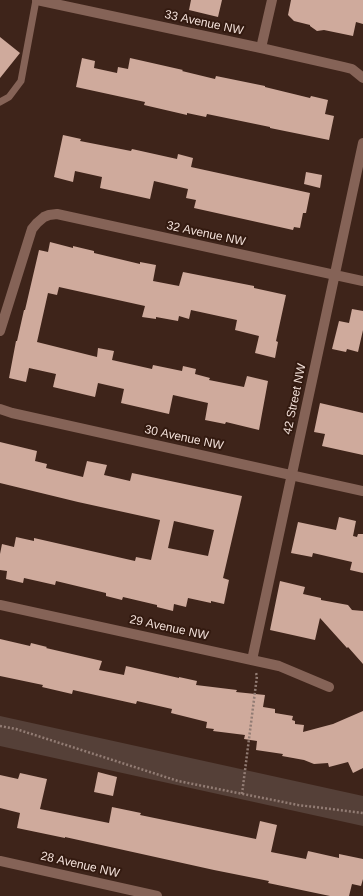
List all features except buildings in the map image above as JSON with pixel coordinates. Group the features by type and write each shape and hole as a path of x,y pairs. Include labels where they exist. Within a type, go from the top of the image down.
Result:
{"street":[{"name":"33 Avenue NW","path":"36,0 60,2 261,48 352,70 363,78"},
{"path":"261,48 272,0"},
{"name":"42 Street NW","path":"252,660 363,143"},
{"name":"32 Avenue NW","path":"0,331 32,229 44,216 49,215 57,214 363,281"},
{"name":"30 Avenue NW","path":"0,409 12,413 363,491"},
{"name":"29 Avenue NW","path":"0,605 285,667 329,687"},
{"name":"28 Avenue NW","path":"0,861 156,896"}],"lane":[{"path":"0,102 9,97 21,82 36,0"}],"path":[{"path":"242,794 257,676 252,660"},
{"path":"0,726 16,729 178,781 298,805 363,813"}],"shaded area":[{"path":"0,716 363,796 363,826 0,746"}]}
